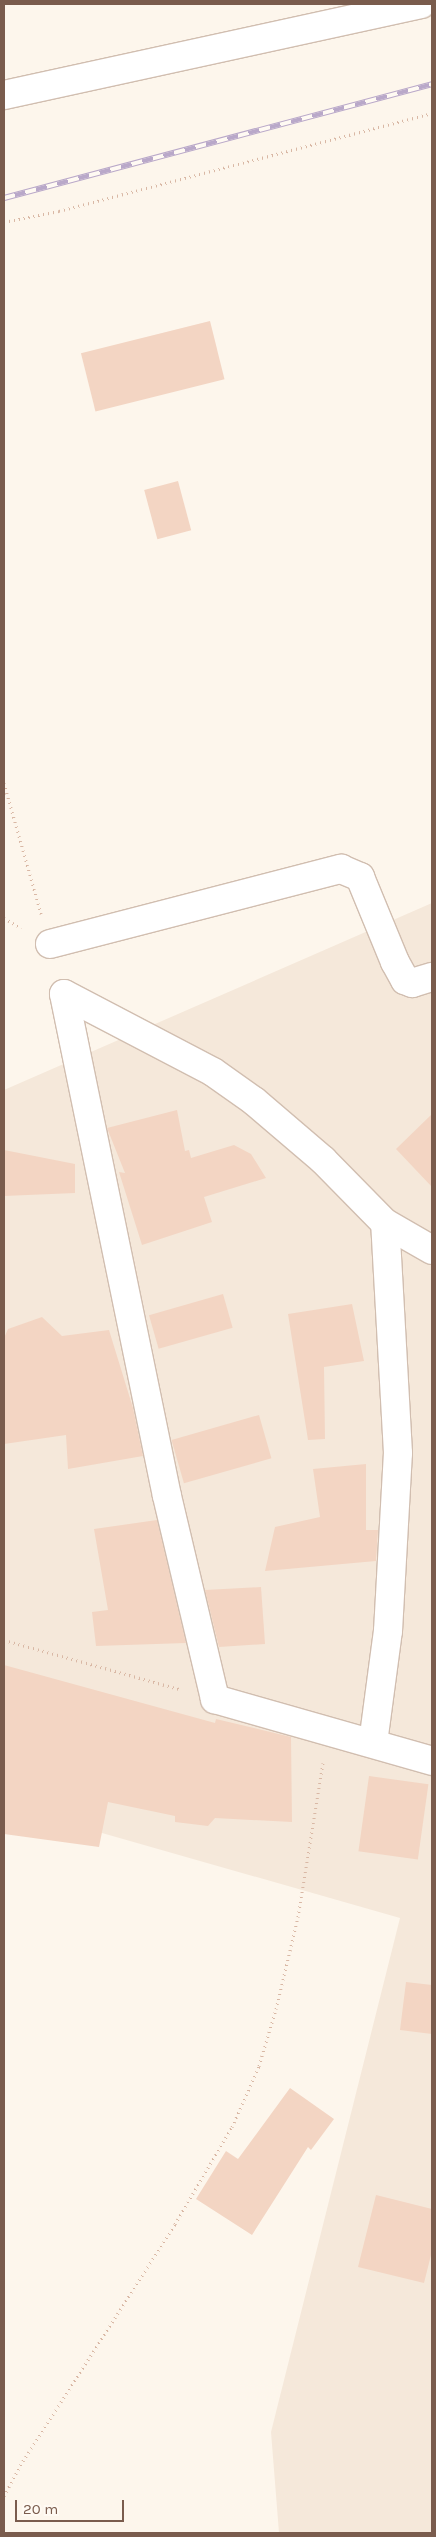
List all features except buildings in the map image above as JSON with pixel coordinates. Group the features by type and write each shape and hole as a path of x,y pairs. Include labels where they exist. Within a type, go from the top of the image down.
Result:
{"street":[{"path":"4,95 421,4"},
{"path":"50,944 341,869 360,877 395,962 405,980 412,983 432,977"},
{"path":"432,1250 386,1223 323,1160 254,1100 213,1072 64,994 167,1496 215,1699 432,1761"},
{"path":"373,1743 388,1631 398,1454 386,1223"}],"path":[{"path":"4,222 59,211 432,113"},
{"path":"4,783 50,944"},
{"path":"4,1640 215,1699"},
{"path":"4,2496 23,2461 175,2224 232,2127 260,2066 298,1917 328,1730"}],"shaded area":[{"path":"432,903 432,2533 279,2533 271,2432 400,1918 4,1805 4,1090"}],"railway":[{"path":"4,198 432,84"}]}
